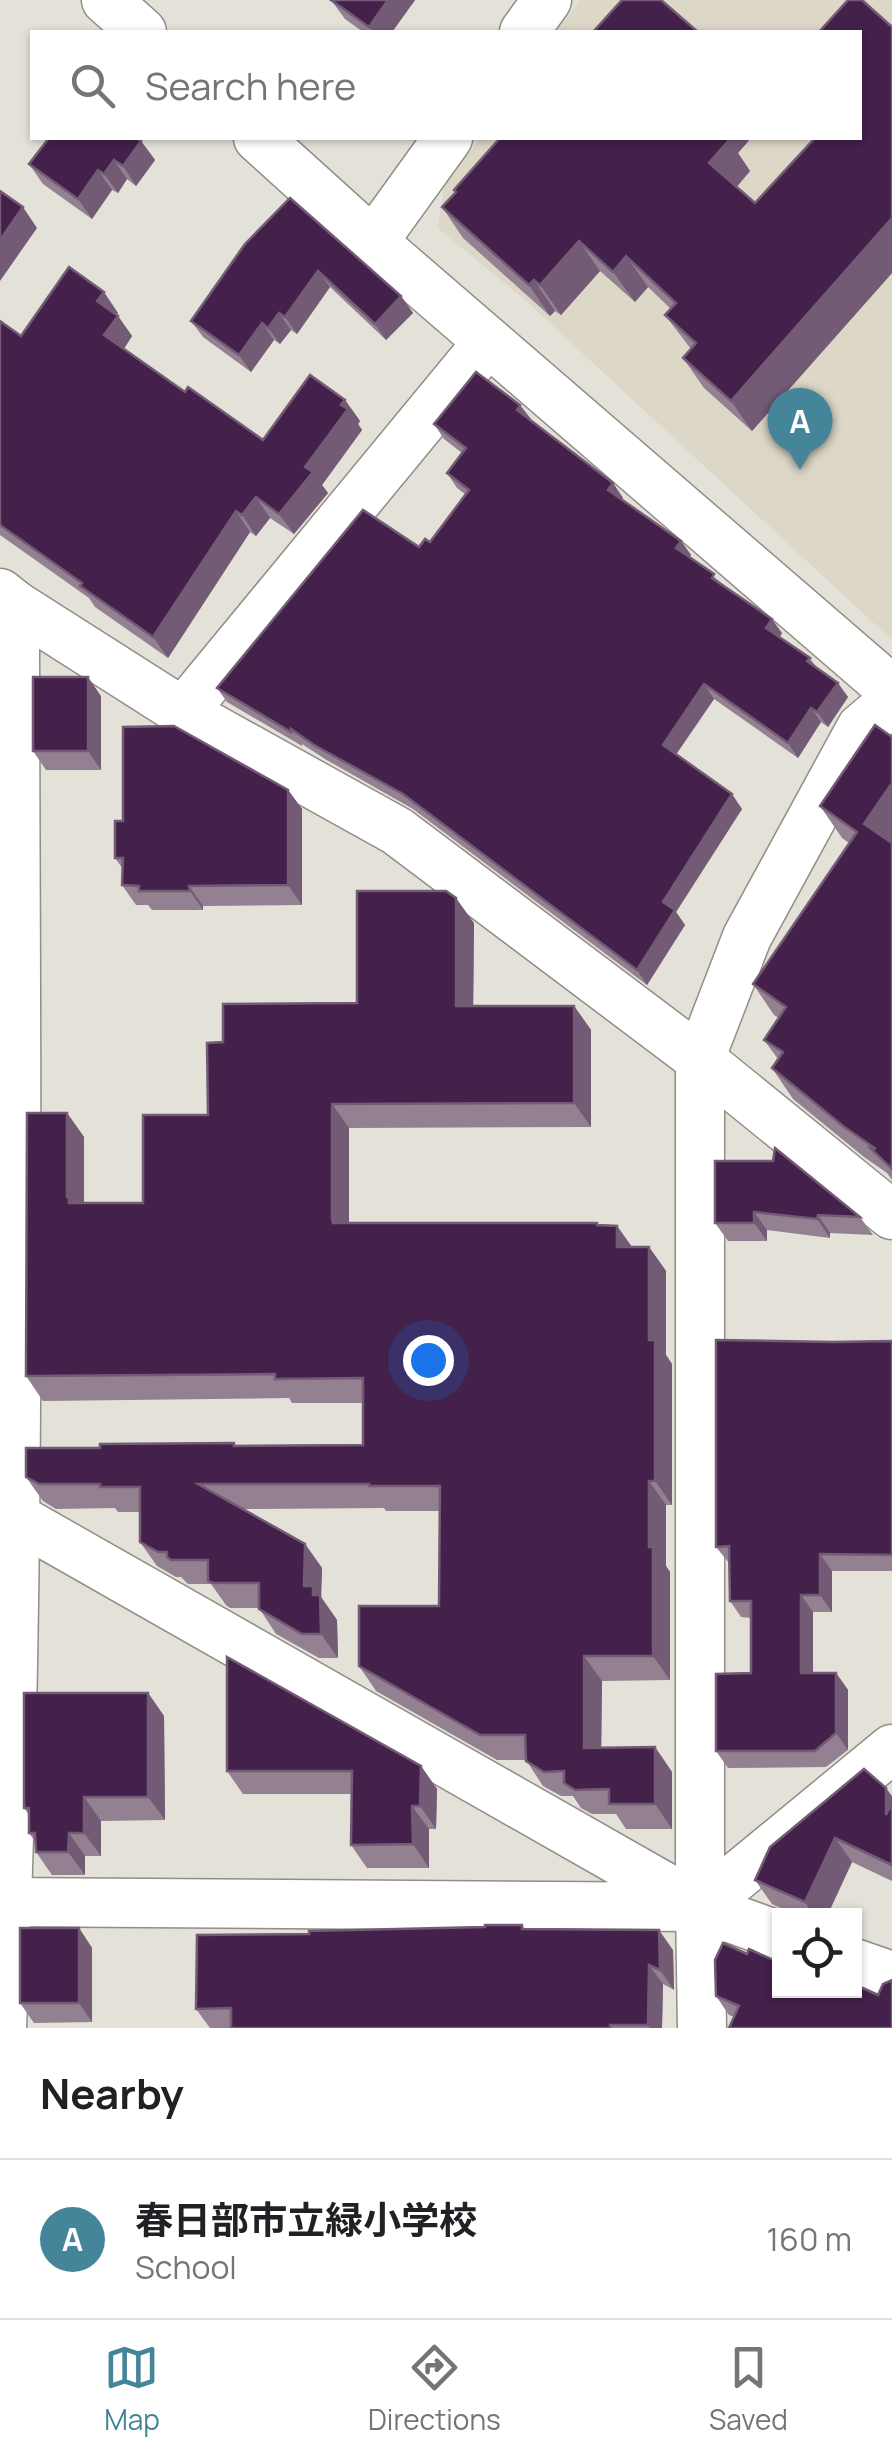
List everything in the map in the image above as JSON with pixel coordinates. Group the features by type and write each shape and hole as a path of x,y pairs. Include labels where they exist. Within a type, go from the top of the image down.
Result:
{"street":[{"path":"106,0 140,30"},
{"path":"525,30 547,0"},
{"path":"260,140 892,690"},
{"path":"373,242 447,140"},
{"path":"183,712 488,342"},
{"path":"8,599 183,712 397,831 700,1059 892,1214"},
{"path":"2,2028 14,1517 8,599"},
{"path":"702,2028 700,1059 748,937 861,728 892,702"},
{"path":"14,1517 700,1907 772,1933"},
{"path":"4,1902 700,1907 892,1749"},
{"path":"862,1966 892,1976"}],"shaded area":[{"path":"580,0 892,0 892,640 525,300 438,228 444,187 479,140 862,140 862,30 558,30"}],"building":[{"path":"331,0 388,0 369,27"},
{"path":"622,0 661,0 696,30 595,30"},
{"path":"848,0 862,0 892,27 892,218 731,401 683,358 696,343 665,315 676,303 626,256 613,272 579,241 540,285 534,280 529,285 442,207 498,140 729,140 709,163 755,203 813,140 862,140 862,30 821,30"},
{"path":"47,140 141,141 123,166 114,160 104,174 98,170 78,199 29,164"},
{"path":"0,191 23,207 0,240"},
{"path":"290,198 401,296 375,324 318,271 285,317 279,313 268,328 262,323 239,355 191,321 245,244"},
{"path":"69,267 104,292 97,301 118,316 104,335 263,440 310,375 345,400 341,405 348,409 305,467 313,472 279,514 256,497 242,515 236,511 153,637 0,525 0,321 21,336"},
{"path":"476,372 520,405 517,410 613,483 608,490 681,541 676,548 772,619 766,628 838,683 817,712 811,708 788,743 704,684 663,745 732,794 663,902 675,910 637,970 403,794 217,688 363,510 419,547 425,539 430,542 469,490 447,473 466,448 434,424"},
{"path":"33,677 88,677 88,751 33,751"},
{"path":"875,725 892,737 892,783 864,824 892,843 892,1169 870,1148 876,1149 772,1068 783,1052 764,1040 786,1007 753,984 857,832 820,806"},
{"path":"174,726 288,790 288,885 139,891 139,886 122,885 123,858 115,858 115,821 123,821 123,727"},
{"path":"357,891 446,891 456,898 456,1006 574,1006 574,1103 332,1104 332,1219 333,1223 597,1223 617,1226 617,1247 649,1247 649,1340 655,1340 655,1481 649,1481 653,1656 584,1656 584,1748 655,1747 655,1804 609,1804 609,1789 575,1790 564,1783 564,1771 544,1772 526,1761 525,1735 480,1735 359,1666 359,1606 439,1606 440,1486 198,1484 305,1544 304,1586 313,1586 313,1595 320,1595 321,1634 302,1634 259,1609 259,1583 213,1583 208,1581 208,1560 171,1560 167,1552 158,1552 140,1542 140,1487 39,1484 26,1477 26,1448 100,1448 100,1444 363,1445 363,1378 275,1379 275,1374 26,1376 27,1113 67,1113 69,1203 143,1203 143,1115 208,1115 207,1043 223,1042 223,1004 357,1003"},
{"path":"775,1148 860,1217 818,1215 817,1219 754,1212 754,1223 715,1223 715,1161 773,1161"},
{"path":"716,1340 892,1341 892,1555 820,1554 820,1595 801,1595 801,1673 836,1673 836,1733 815,1751 716,1751 716,1674 751,1673 751,1601 730,1601 729,1546 716,1547"},
{"path":"227,1657 421,1766 420,1806 412,1806 413,1844 351,1845 352,1771 227,1771"},
{"path":"24,1693 148,1693 148,1797 84,1797 84,1833 69,1833 68,1852 36,1852 35,1833 29,1833 29,1808 24,1808"},
{"path":"864,1769 886,1788 886,1815 892,1803 892,1865 835,1838 805,1902 755,1880 770,1847"},
{"path":"485,1925 659,1930 660,1970 649,1965 648,2025 231,2028 231,2008 196,2009 197,1935"},
{"path":"20,1928 79,1928 79,2003 20,2003"},
{"path":"723,1943 772,1959 772,1998 862,1998 862,1988 878,1995 883,1984 892,1980 892,2028 729,2028 739,2006 716,1996 715,1960"}],"place":[{"name":"春日部市立緑小学校","path":"800,470"}]}
